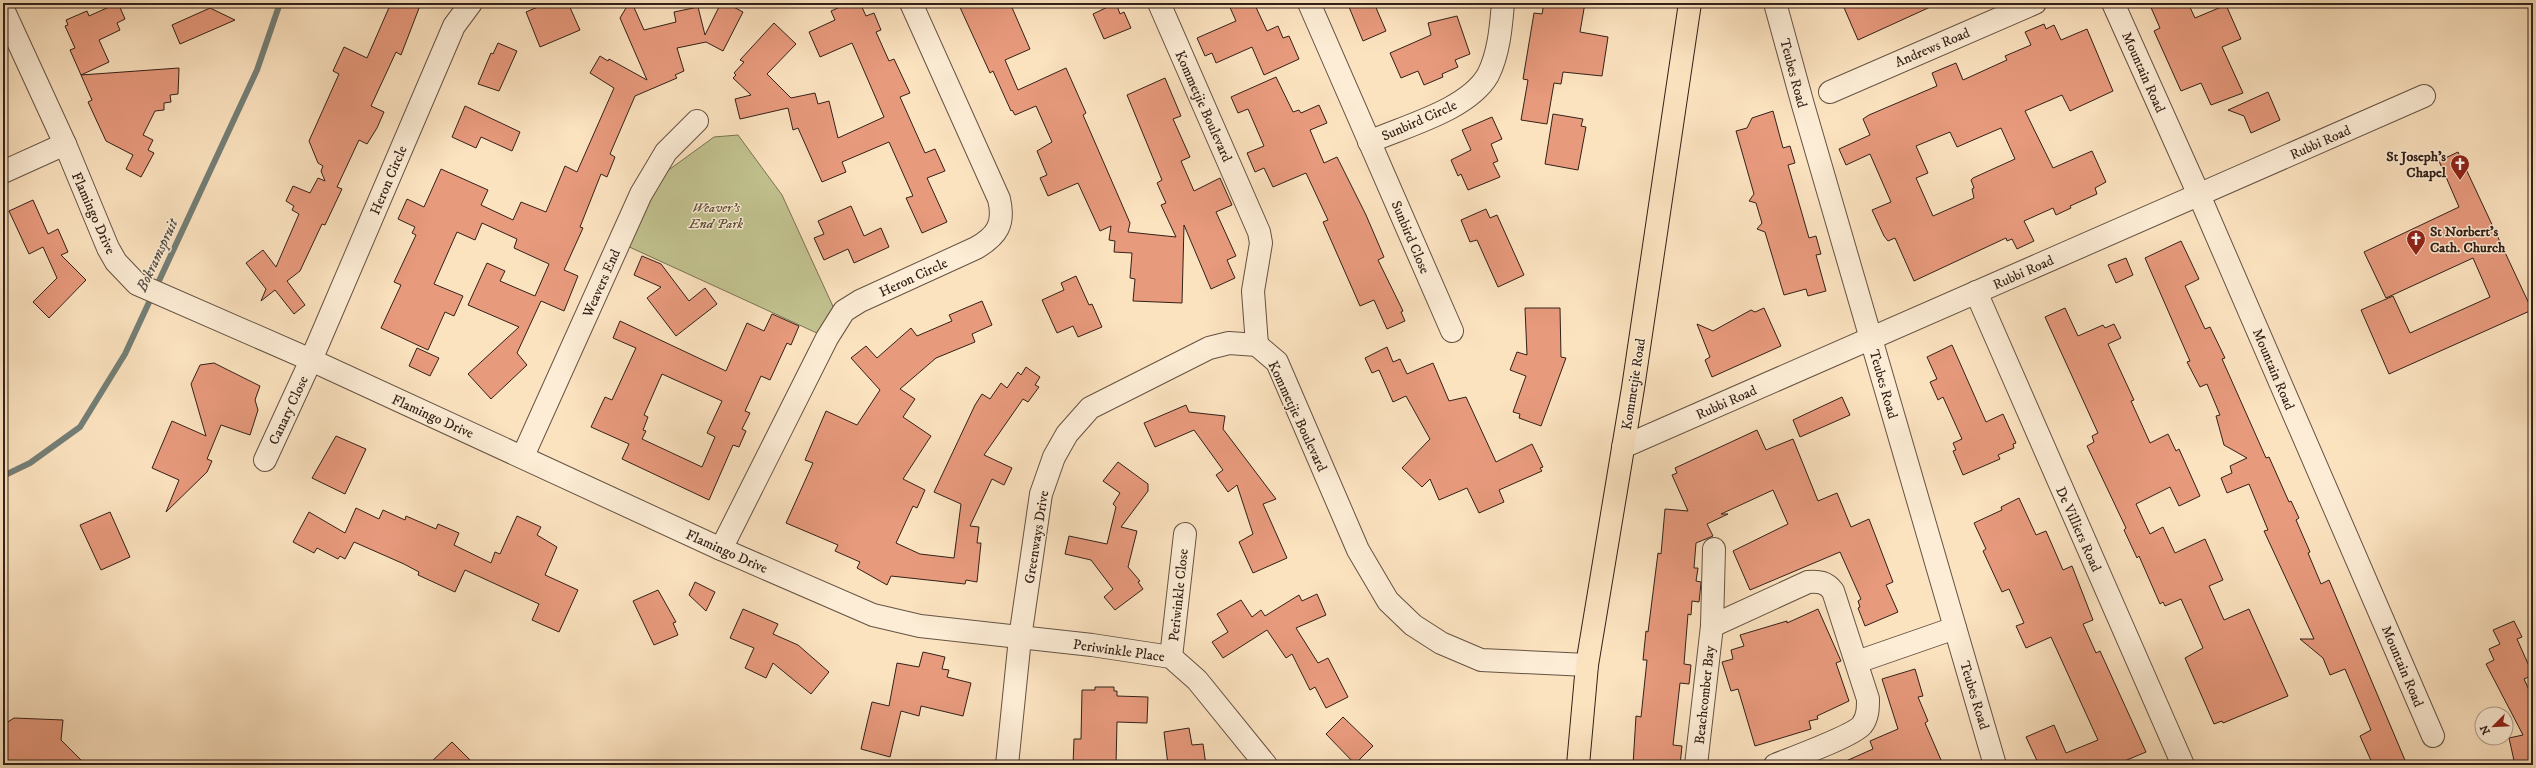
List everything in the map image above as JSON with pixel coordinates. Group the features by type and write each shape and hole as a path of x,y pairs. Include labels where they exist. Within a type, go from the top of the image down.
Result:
{"main road":[{"name":"Kommetjie Road","path":"1578,765 1587,665 1623,447 1690,3"}],"street":[{"name":"Heron Circle","path":"311,360 454,26 471,3"},
{"name":"Heron Circle","path":"721,549 828,338 844,311 860,301 976,248 990,240 997,230 1002,210 1000,199 911,3"},
{"name":"Kommetjie Boulevard","path":"1159,3 1259,232 1261,243 1253,291 1257,345 1277,362 1358,550 1388,601 1413,625 1441,643 1481,660 1587,665"},
{"name":"Sunbird Circle","path":"1309,3 1369,142 1454,106 1474,93 1488,74 1499,41 1503,3"},
{"name":"Teubes Road","path":"1775,3 1955,628 1996,765"},
{"name":"Andrews Road","path":"1830,92 2035,3"},
{"name":"Mountain Road","path":"2113,3 2199,195 2433,736"},
{"name":"Flamingo Drive","path":"3,9 65,144 108,248 116,262 137,284 168,299 311,360 523,456 721,549 873,615 920,626 1020,638"},
{"name":"Rubbi Road","path":"1623,447 2424,96"},
{"name":"Weavers End","path":"523,456 641,194 666,152 697,121"},
{"name":"Sunbird Close","path":"1369,142 1452,332"},
{"path":"3,172 65,144"},
{"name":"De Villiers Road","path":"1976,292 2182,765"},
{"name":"Greenways Drive","path":"1007,765 1020,638 1040,494 1054,457 1067,434 1090,408 1186,358 1209,348 1229,343 1257,345"},
{"name":"Canary Close","path":"265,460 311,360"},
{"name":"Periwinkle Close","path":"1171,657 1185,534"},
{"name":"Beachcomber Bay","path":"1696,765 1712,626 1714,549"},
{"name":"Beachcomber Bay","path":"1712,626 1808,582 1819,581 1828,585 1833,591 1868,699 1868,714 1861,726 1775,765"},
{"path":"1857,662 1955,628"},
{"name":"Periwinkle Place","path":"1020,638 1092,644 1171,657 1197,680 1266,765"}],"green space":[{"name":"Weaver's End Park","path":"738,135 782,195 836,313 819,334 625,245 659,177 714,137"}],"building":[{"path":"118,3 125,19 117,23 120,30 99,40 109,62 81,75 70,50 75,48 65,26 68,25 66,20 87,11 89,16"},
{"path":"391,3 421,3 401,55 396,52 371,106 384,112 377,128 367,144 359,140 337,187 342,189 325,225 322,224 300,271 287,281 305,305 294,314 275,290 261,301 266,289 246,263 263,250 276,267 299,214 292,210 294,206 286,201 293,186 310,193 318,178 325,181 321,171 323,166 318,163 309,141 339,74 333,71 344,47 367,58"},
{"path":"547,3 568,3 580,30 540,47 526,12"},
{"path":"629,3 632,3 644,30 676,22 674,12 698,7 705,35 721,3 726,3 743,12 723,51 706,42 677,48 684,71 675,75 677,78 635,96 610,154 615,157 607,177 601,174 580,227 583,228 564,270 578,276 564,311 541,301 517,353 527,365 491,399 468,374 519,327 468,305 487,263 505,271 500,281 535,296 549,264 514,248 517,239 482,223 475,240 457,232 434,284 463,296 454,316 445,312 428,350 381,328 401,285 394,282 416,235 412,233 415,227 398,219 407,199 424,207 441,169 488,190 481,205 513,220 521,202 546,212 565,166 577,172 614,88 590,73 600,56 608,61 609,59 647,80 620,18"},
{"path":"849,3 860,3 866,16 874,13 881,30 876,32 889,61 894,59 910,93 900,97 925,153 935,149 945,171 927,178 947,222 922,233 906,198 913,196 889,142 842,162 846,172 822,182 798,128 793,130 788,108 740,119 735,99 751,95 733,78 736,75 734,73 744,62 740,60 774,23 796,44 767,74 791,98 815,93 818,104 829,101 838,138 884,117 852,43 820,57 809,32 835,20 831,11"},
{"path":"958,3 1010,3 1030,49 1005,60 1018,90 1066,68 1086,113 1083,115 1130,223 1128,232 1176,237 1161,205 1166,203 1157,183 1162,180 1127,95 1165,78 1181,116 1173,119 1190,157 1181,161 1194,191 1220,178 1232,205 1216,212 1236,256 1227,260 1235,278 1211,289 1184,225 1182,303 1133,301 1135,279 1130,278 1132,253 1114,252 1115,241 1109,240 1111,226 1100,231 1078,183 1048,196 1040,178 1047,175 1037,151 1052,142 1036,106 1015,115 1012,110 1011,111 993,71 990,73"},
{"path":"1116,3 1120,14 1124,12 1131,28 1104,39 1093,14"},
{"path":"1228,3 1254,3 1267,31 1278,26 1283,38 1289,36 1299,59 1264,75 1252,47 1216,63 1212,53 1205,56 1197,38 1236,21"},
{"path":"1357,3 1374,3 1386,31 1363,41 1349,7"},
{"path":"1544,3 1585,3 1580,32 1608,37 1602,76 1563,72 1561,84 1554,83 1547,124 1521,120 1528,80 1523,79 1534,13 1542,14"},
{"path":"1842,3 1939,3 1858,40"},
{"path":"2149,3 2188,3 2195,18 2226,5 2241,39 2222,47 2243,93 2211,105 2201,83 2181,91 2154,31 2160,28"},
{"path":"210,8 235,20 180,44 172,25"},
{"path":"1457,16 1470,54 1455,60 1458,67 1442,74 1443,77 1424,85 1418,71 1401,78 1390,53 1431,35 1428,23"},
{"path":"2044,24 2046,29 2054,25 2061,40 2087,29 2113,91 2070,111 2062,95 2025,111 2053,168 2092,151 2106,182 2095,188 2097,194 2070,206 2071,208 2056,215 2053,208 2024,221 2034,241 2017,249 2012,239 2007,241 2006,238 1914,281 1895,238 1888,241 1884,236 1872,210 1891,202 1870,154 1846,165 1839,149 1870,135 1863,119 1869,115 1937,86 1932,73 1956,63 1963,80 2007,60 2005,56 2031,45 2025,32","holes":["2001,128 2015,159 1973,178 1971,180 1974,188 1972,189 1974,198 1933,216 1916,178 1928,173 1916,146 1950,132 1957,147"]},
{"path":"498,43 517,51 499,91 478,84 491,53 493,54"},
{"path":"179,68 178,94 170,95 171,102 164,103 164,110 155,111 143,135 153,140 148,150 154,153 141,177 126,169 133,155 106,141 88,102 92,100 81,75"},
{"path":"1276,77 1293,112 1299,110 1301,113 1319,105 1327,123 1310,130 1324,163 1337,157 1366,215 1384,257 1378,260 1403,311 1401,312 1405,321 1387,329 1374,300 1360,306 1323,222 1328,220 1306,173 1273,187 1264,168 1255,172 1247,153 1264,146 1248,109 1238,113 1231,97"},
{"path":"2268,92 2280,120 2251,133 2244,116 2228,110"},
{"path":"465,106 520,132 512,151 481,137 476,148 452,137"},
{"path":"1773,111 1783,148 1790,146 1795,163 1788,165 1809,238 1816,236 1821,254 1816,255 1826,291 1808,296 1806,289 1784,295 1765,232 1757,229 1762,223 1756,203 1749,201 1754,194 1736,131 1747,128 1752,118"},
{"path":"1553,114 1583,119 1581,126 1586,127 1578,170 1545,164"},
{"path":"1492,117 1502,139 1491,144 1498,161 1493,163 1500,177 1468,190 1461,174 1458,176 1451,160 1471,150 1462,130"},
{"path":"2458,152 2532,310 2389,374 2361,310 2393,296 2410,333 2490,297 2473,258 2386,298 2364,252 2459,207 2439,161"},
{"path":"33,200 48,234 58,229 68,252 61,255 86,280 49,318 33,302 57,278 43,247 29,254 9,211"},
{"path":"851,206 864,236 881,228 889,247 854,263 848,249 824,260 814,238 824,234 818,221"},
{"path":"1486,209 1490,218 1497,215 1524,275 1498,287 1477,240 1470,242 1461,220"},
{"path":"2181,241 2199,279 2185,286 2205,329 2210,327 2225,358 2222,359 2266,458 2269,457 2289,502 2291,501 2299,518 2296,520 2310,552 2308,553 2321,584 2329,580 2407,765 2373,765 2360,736 2371,730 2345,669 2330,675 2323,658 2300,639 2314,639 2264,531 2268,530 2249,484 2227,493 2221,478 2232,473 2230,466 2247,458 2224,445 2216,416 2220,415 2207,384 2200,387 2187,362 2190,361 2145,258"},
{"path":"642,256 661,264 689,301 705,288 717,304 676,336 647,298 661,287 634,275"},
{"path":"2126,258 2133,275 2116,283 2108,265"},
{"path":"1076,276 1089,305 1092,304 1102,327 1078,337 1073,326 1057,333 1042,300 1064,290 1061,283"},
{"path":"982,301 992,325 972,334 975,342 936,358 900,389 915,399 903,417 931,436 903,479 925,490 917,508 913,506 896,543 920,554 954,558 961,504 934,492 975,405 982,394 990,399 1001,383 1007,388 1018,372 1021,375 1026,367 1040,377 1035,385 1039,387 1028,402 1023,399 984,455 1012,468 1004,485 992,479 970,526 979,527 977,543 981,543 977,582 966,580 965,584 891,576 887,585 857,568 860,562 835,551 838,545 786,523 813,463 805,460 826,411 857,425 880,390 851,358 866,346 877,358 911,328 917,336 952,321 949,315"},
{"path":"1525,308 1560,308 1561,357 1566,358 1541,426 1519,418 1520,414 1513,412 1526,376 1510,370 1517,352 1527,355"},
{"path":"1764,308 1781,346 1712,377 1705,360 1710,357 1697,324 1713,331 1751,310 1755,312"},
{"path":"2065,308 2078,336 2103,325 2105,328 2114,324 2121,338 2108,344 2134,400 2131,401 2150,443 2168,434 2176,451 2179,449 2200,496 2179,506 2170,487 2136,504 2150,534 2163,527 2175,553 2205,539 2223,580 2209,586 2224,620 2249,609 2288,696 2223,723 2222,721 2214,724 2185,658 2203,648 2181,599 2165,606 2163,602 2160,604 2139,556 2137,558 2124,530 2126,528 2087,446 2094,442 2092,436 2098,433 2045,317"},
{"path":"772,314 799,326 791,345 787,343 770,380 761,376 745,411 750,413 742,429 746,431 739,447 733,445 709,500 622,459 629,444 591,427 605,397 612,400 636,348 613,338 620,321 726,371 747,323 764,331","holes":["662,374 722,401 707,433 715,437 702,467 642,439 646,431 643,430 648,417 644,415"]},
{"path":"1952,345 1986,422 2003,414 2016,443 2013,444 2014,448 1998,455 2000,459 1963,475 1953,451 1956,450 1953,443 1962,439 1943,397 1938,400 1930,382 1937,379 1927,357"},
{"path":"1387,347 1393,362 1400,359 1407,374 1433,363 1449,401 1466,397 1496,462 1532,444 1543,467 1540,468 1542,471 1499,490 1504,502 1479,513 1467,488 1439,500 1430,479 1422,487 1402,468 1430,439 1406,396 1393,402 1379,370 1372,373 1365,358"},
{"path":"417,348 439,358 430,376 409,366"},
{"path":"214,363 260,386 255,400 258,410 250,435 221,425 207,459 212,461 207,472 166,512 179,480 152,468 172,421 206,436 191,384 200,365"},
{"path":"1842,397 1850,415 1800,437 1793,420"},
{"path":"1186,405 1189,412 1225,416 1223,429 1276,499 1263,504 1287,558 1253,573 1239,542 1253,534 1237,485 1228,492 1216,475 1223,470 1194,430 1155,447 1144,423"},
{"path":"1757,430 1766,450 1793,439 1818,501 1837,493 1851,527 1869,519 1893,582 1886,585 1898,612 1865,626 1858,608 1860,607 1858,601 1861,599 1840,552 1750,590 1733,551 1788,524 1773,490 1721,514 1728,514 1707,524 1713,536 1696,543 1694,568 1698,568 1696,581 1701,582 1699,602 1692,601 1691,615 1688,614 1684,664 1691,665 1689,684 1680,683 1673,745 1682,746 1680,765 1633,765 1636,716 1641,717 1647,660 1643,660 1646,631 1648,632 1658,553 1661,554 1665,509 1688,511 1672,475 1677,473 1675,468"},
{"path":"336,436 366,449 345,494 312,478"},
{"path":"1118,462 1148,484 1148,491 1121,527 1137,531 1128,567 1140,581 1138,582 1143,589 1115,610 1104,597 1113,589 1091,560 1065,554 1069,536 1107,544 1116,507 1113,504 1120,493 1103,481"},
{"path":"2019,498 2036,535 2046,531 2063,570 2072,566 2093,620 2083,624 2096,653 2100,651 2146,752 2115,765 2039,765 2026,737 2054,725 2066,753 2098,740 2051,637 2026,648 2016,626 2024,623 2009,589 2002,592 1983,551 1986,549 1974,523 2002,510 2001,507"},
{"path":"356,508 379,519 383,510 405,520 406,516 436,529 438,524 459,533 454,545 491,563 495,552 500,554 517,516 541,527 537,535 557,547 545,575 578,590 559,632 532,620 539,604 465,570 455,592 418,575 419,572 404,564 354,542 345,559 340,556 338,559 317,548 314,553 293,542 309,512 345,533"},
{"path":"110,512 130,557 101,570 80,525"},
{"path":"695,582 715,592 706,611 689,595"},
{"path":"658,590 676,622 673,623 678,635 654,645 633,601"},
{"path":"1317,594 1326,615 1296,628 1318,663 1328,658 1348,697 1326,708 1315,687 1310,690 1292,654 1286,658 1267,630 1223,658 1212,642 1228,632 1217,614 1241,600 1252,617 1261,610 1265,616 1299,595 1302,601"},
{"path":"743,609 778,624 773,634 798,645 829,672 811,694 773,663 766,678 745,668 754,648 730,638"},
{"path":"1818,609 1841,661 1836,663 1849,701 1817,716 1818,719 1809,721 1811,729 1755,746 1738,689 1731,691 1722,662 1733,659 1731,650 1744,646 1740,635 1787,621 1787,623"},
{"path":"2514,621 2522,637 2517,639 2533,675 2524,679 2533,699 2533,765 2515,765 2511,746 2514,746 2514,737 2523,735 2514,718 2514,706 2508,706 2486,664 2494,660 2489,649 2500,644 2493,630"},
{"path":"923,652 945,657 942,669 949,670 947,677 971,683 963,716 921,706 919,716 901,711 890,757 861,749 872,702 889,706 897,663 919,667"},
{"path":"1915,669 1923,696 1918,697 1928,721 1925,723 1941,760 1929,765 1837,765 1873,749 1870,741 1898,729 1882,679"},
{"path":"1095,687 1114,687 1114,691 1117,691 1117,696 1148,697 1147,723 1117,722 1116,765 1073,765 1074,739 1081,739 1082,690 1095,690"},
{"path":"1343,717 1373,746 1355,764 1326,734"},
{"path":"14,718 63,720 61,740 86,765 3,765 3,725"},
{"path":"1189,728 1192,745 1203,744 1206,765 1168,765 1164,732"},
{"path":"452,742 475,765 428,765"}],"waterway":[{"name":"Bokramspruit","path":"3,476 30,463 80,427 125,354 257,70 280,3"}],"place":[{"name":"St Joseph's Chapel","path":"2460,181"},
{"name":"St Norbert's Cath. Church","path":"2416,256"}]}
